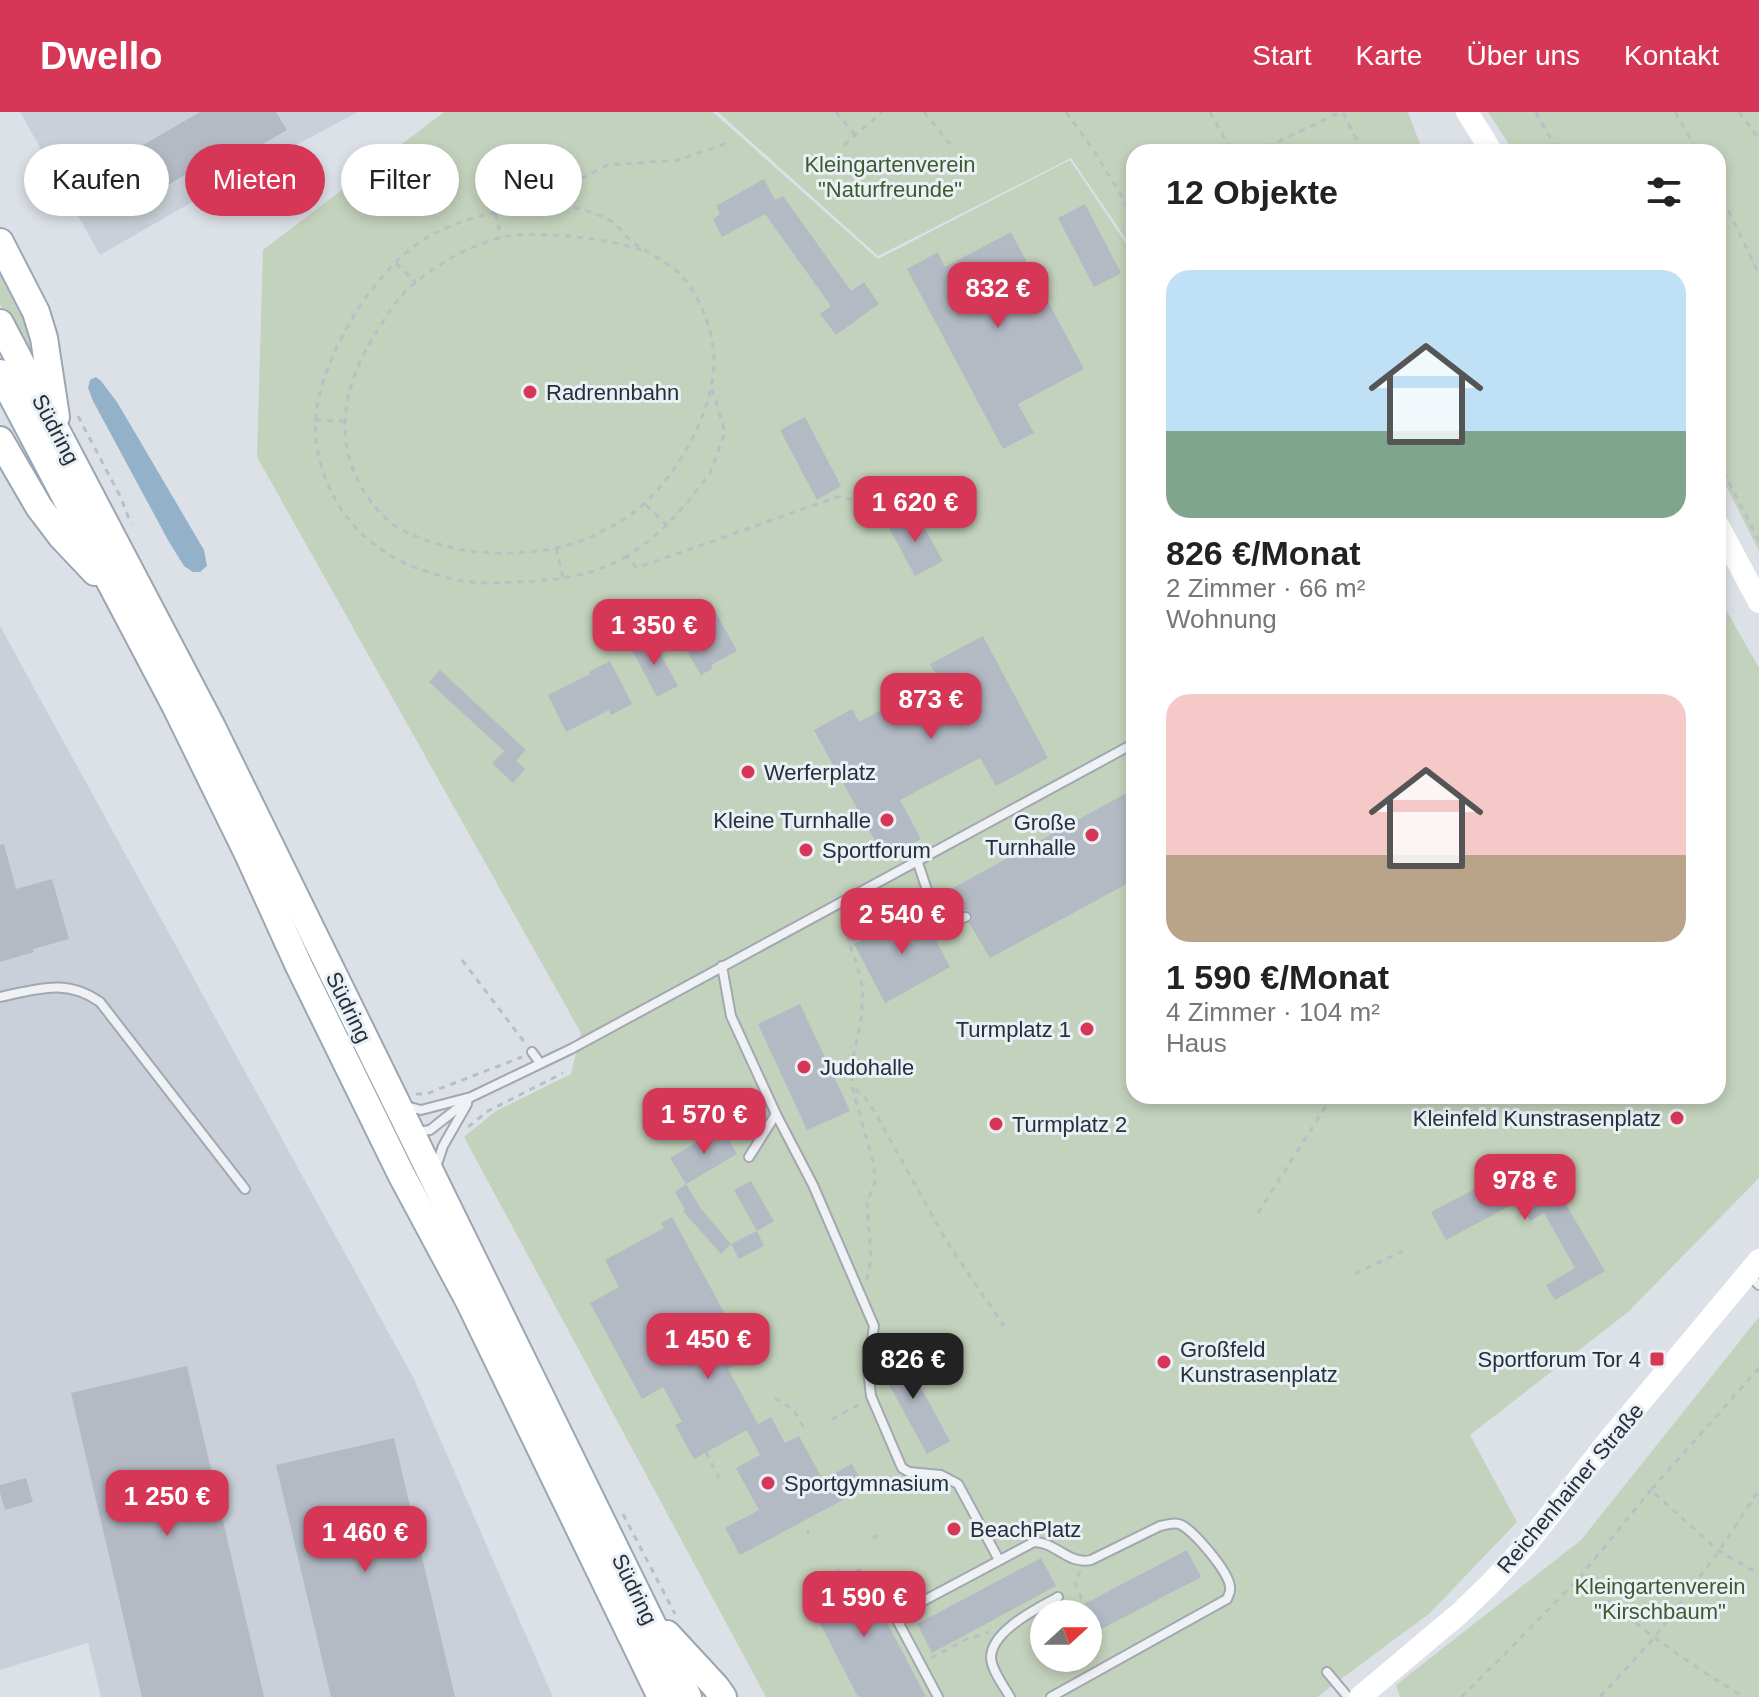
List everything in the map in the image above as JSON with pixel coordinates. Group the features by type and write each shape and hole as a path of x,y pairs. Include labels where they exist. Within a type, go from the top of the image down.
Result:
{"main road":[{"path":"1467,112 1487,144"},
{"path":"0,242 36,312 44,338 58,432"},
{"name":"Südring","path":"0,323 404,1098 394,1128"},
{"name":"Südring","path":"0,373 176,707 280,927 394,1128 469,1301 660,1695"},
{"path":"0,440 39,507 61,536 119,598"},
{"path":"1726,540 1759,602"},
{"name":"Südring","path":"394,1128 433,1180 688,1697"},
{"name":"Reichenhainer Straße","path":"1360,1697 1490,1584 1608,1441 1755,1273"},
{"path":"644,1607 723,1697"}],"lane":[{"path":"404,1098 421,1110 471,1097 571,1049 1126,748"},
{"path":"917,860 927,890 953,921 966,917"},
{"path":"722,966 731,1016 813,1185 874,1326 868,1369 871,1396 902,1468 909,1472 941,1475 958,1484 999,1560"},
{"path":"0,997 63,987 87,992 100,1002 245,1189"},
{"path":"532,1052 540,1063"},
{"path":"394,1128 430,1130 471,1097"},
{"path":"433,1180 443,1146 471,1097"},
{"path":"749,1157 776,1114"},
{"path":"938,1697 895,1616 1028,1544 1042,1542 1083,1562 1170,1523 1179,1524 1195,1535 1224,1573 1231,1588 1227,1599 1051,1697"},
{"path":"1010,1697 993,1665 992,1651 1008,1627 1058,1597"},
{"path":"1327,1672 1348,1697"}],"path":[{"path":"836,112 855,135"},
{"path":"844,145 882,112"},
{"path":"924,112 950,144"},
{"path":"1066,112 1126,199"},
{"path":"1210,112 1228,144"},
{"path":"1273,144 1342,112 1359,144"},
{"path":"1536,112 1554,144"},
{"path":"1675,112 1694,144"},
{"path":"1739,112 1759,139"},
{"path":"582,178 608,165 679,160 730,142"},
{"path":"1726,205 1759,272"},
{"path":"582,210 615,223 626,239 648,252 680,274 705,315 713,341 711,387 696,429 681,458 660,489 625,519 582,541 556,548 497,554 457,549 418,538 391,522 371,502 354,476 346,446 344,421 347,401 366,348 407,290 454,256 501,237 521,234 583,237 622,243 648,252"},
{"path":"480,216 466,219 420,242 383,276 335,351 321,386 315,420 320,461 332,497 354,526 375,545 407,565 467,582 563,578 611,566 667,525 710,473 725,432 711,387"},
{"path":"496,216 501,237"},
{"path":"396,263 416,283"},
{"path":"315,420 344,421"},
{"path":"1726,477 1759,541"},
{"path":"627,556 637,568 837,497 858,501"},
{"path":"645,504 667,525"},
{"path":"556,548 563,578"},
{"path":"863,1299 871,1258 867,1203 875,1173 852,1087 863,990 848,940 867,925 927,890"},
{"path":"404,1098 426,1094 532,1052 462,960"},
{"path":"462,1134 488,1111 563,1073"},
{"path":"852,1087 867,1100 947,1242 1004,1326"},
{"path":"1258,1213 1326,1106"},
{"path":"1355,1274 1403,1251"},
{"path":"871,1347 895,1337 912,1340 921,1359"},
{"path":"1461,1697 1579,1578 1651,1490 1759,1368"},
{"path":"775,1398 794,1410 806,1432"},
{"path":"832,1419 867,1401"},
{"path":"706,1452 719,1478"},
{"path":"1651,1490 1719,1551 1759,1574"},
{"path":"1600,1697 1654,1638 1719,1551 1759,1490"},
{"path":"873,1538 880,1535"},
{"path":"1082,1600 1075,1584 1083,1562"},
{"path":"837,1569 842,1578"},
{"path":"821,1576 826,1586"},
{"path":"1579,1578 1654,1638 1745,1697"},
{"path":"920,1664 967,1639"},
{"path":"1074,1672 1079,1681"}],"shaded area":[{"path":"20,112 358,112 298,144 185,144 185,206 169,215 169,144 38,144"},
{"path":"78,216 168,216 100,255"},
{"path":"0,626 413,1377 553,1697 101,1697 88,1643 0,1670"}],"green space":[{"name":"Sportforum","path":"444,112 713,112 878,259 1070,160 1126,243 1126,1104 1726,1104 1726,610 1759,668 1759,1178 1628,1312 1470,1435 1517,1522 1430,1613 1317,1697 766,1697 464,1137 496,1111 571,1074 581,1033 257,457 263,250 308,216 325,216 325,203 341,191 341,216 459,216 459,144 402,144"},
{"name":"Kleingartenverein \"Naturfreunde\"","path":"718,112 1408,112 1420,144 1126,144 1126,239 1071,158 878,256"},
{"path":"1488,112 1759,112 1759,551 1726,486 1726,144 1509,144"},
{"path":"0,253 25,301 45,390 0,304"},
{"name":"Kleingartenverein \"Kirschbaum\"","path":"1759,1317 1759,1697 1400,1697 1396,1685 1581,1540"}],"water":[{"path":"96,377 117,402 204,550 207,566 200,572 193,572 184,566 93,401 88,388 90,380"}],"building":[{"path":"200,112 276,112 287,130 262,144 185,144 185,175 169,184 169,144 145,144"},
{"path":"764,179 775,200 783,196 851,291 864,282 879,304 836,335 820,314 831,306 765,214 722,237 713,219 720,214 716,206"},
{"path":"1085,204 1121,273 1094,287 1058,218"},
{"path":"1011,232 1084,369 1018,404 1034,433 1003,449 907,269 938,252 945,267"},
{"path":"805,417 841,486 817,500 780,430"},
{"path":"915,511 943,561 915,576 888,526"},
{"path":"710,602 737,651 711,665 713,668 701,675 673,628 701,612 699,608"},
{"path":"983,636 1048,758 996,786 980,758 900,800 921,839 885,859 814,730 852,709 859,722 939,680 930,664"},
{"path":"651,637 678,686 657,697 631,648"},
{"path":"610,661 632,704 611,715 609,710 566,732 548,695"},
{"path":"440,670 526,750 516,761 525,769 513,783 492,763 504,751 429,682"},
{"name":"Große Turnhalle","path":"1126,793 1126,884 990,958 969,923 973,919 972,914 968,910 962,911 951,889"},
{"path":"4,844 16,889 52,879 69,939 0,962 0,845"},
{"path":"919,909 950,967 885,1003 854,944"},
{"name":"Judohalle","path":"800,1004 850,1111 807,1130 758,1024"},
{"path":"722,1128 737,1154 686,1184 670,1158"},
{"path":"1520,1165 1537,1197 1555,1186 1605,1271 1555,1300 1546,1285 1575,1268 1544,1213 1530,1221 1519,1201 1446,1240 1431,1212"},
{"path":"751,1181 774,1221 757,1231 734,1190"},
{"path":"686,1184 701,1209 731,1244 721,1254 683,1211 675,1192"},
{"path":"672,1217 749,1358 728,1369 758,1424 771,1417 785,1443 799,1436 823,1480 852,1464 865,1488 740,1555 725,1528 759,1510 736,1468 760,1455 747,1430 694,1459 675,1425 682,1422 663,1387 642,1399 590,1303 619,1287 605,1260 664,1228 661,1223"},
{"path":"757,1231 764,1246 739,1259 731,1244"},
{"path":"900,1349 950,1441 927,1454 876,1361"},
{"path":"187,1366 264,1697 142,1697 71,1393"},
{"path":"394,1438 455,1697 331,1697 276,1465"},
{"path":"26,1478 33,1502 5,1510 0,1485"},
{"path":"1187,1550 1201,1577 1102,1629 1102,1600 1092,1600"},
{"path":"1041,1558 1056,1586 932,1653 917,1624"},
{"path":"860,1568 926,1697 858,1697 806,1596"}],"place":[{"name":"Radrennbahn","path":"530,392"},
{"name":"Werferplatz","path":"748,772"},
{"name":"Kleine Turnhalle","path":"887,820"},
{"name":"Große Turnhalle","path":"1092,835"},
{"name":"Sportforum","path":"806,850"},
{"name":"Turmplatz 1","path":"1087,1029"},
{"name":"Judohalle","path":"804,1067"},
{"name":"Kleinfeld Kunstrasenplatz","path":"1677,1118"},
{"name":"Turmplatz 2","path":"996,1124"},
{"name":"Sportforum Tor 4","path":"1657,1359"},
{"name":"Großfeld Kunstrasenplatz","path":"1164,1362"},
{"name":"Sportgymnasium","path":"768,1483"},
{"name":"BeachPlatz","path":"954,1529"}]}
